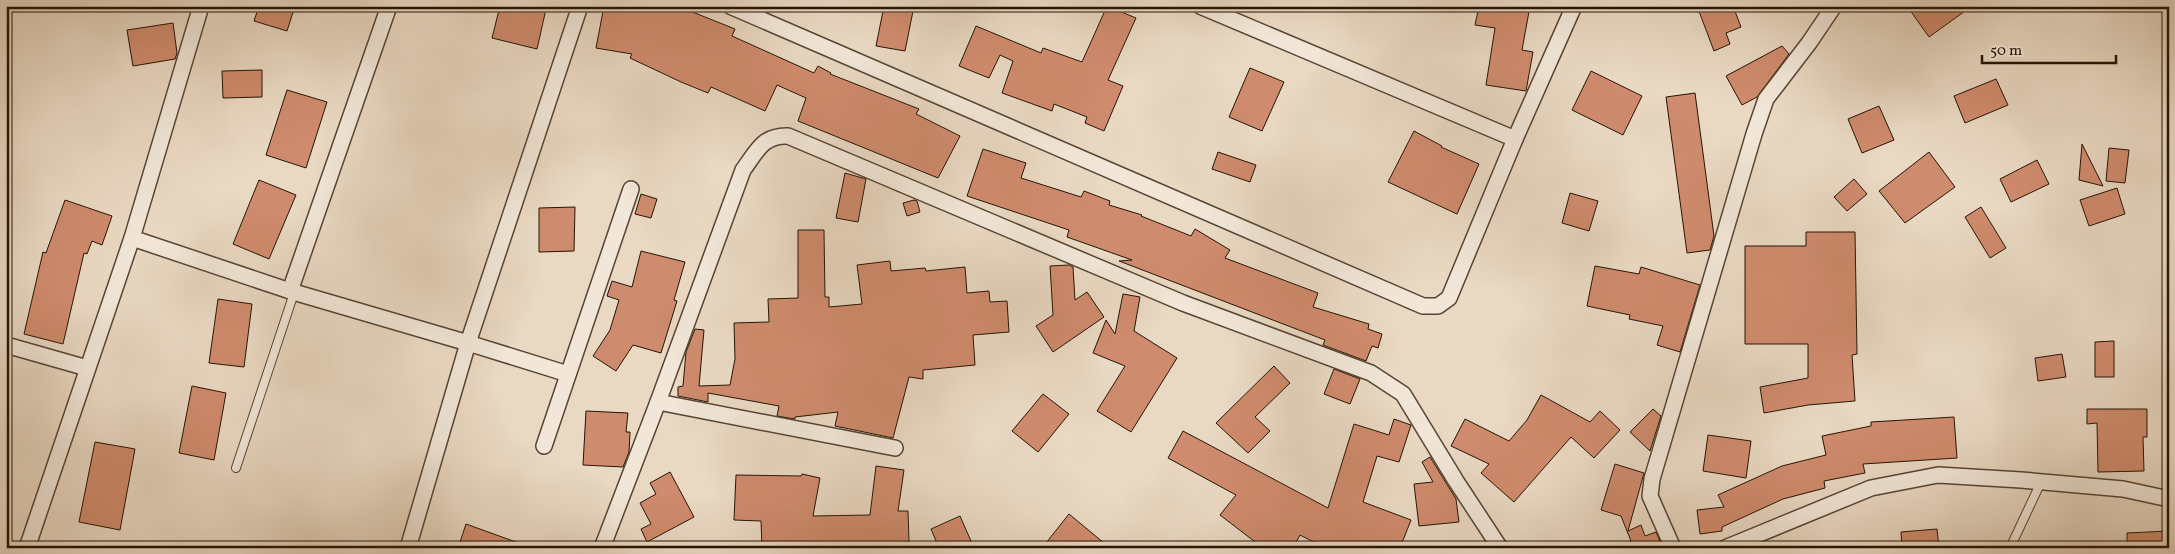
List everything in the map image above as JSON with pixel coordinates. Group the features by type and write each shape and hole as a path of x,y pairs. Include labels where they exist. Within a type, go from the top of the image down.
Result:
{"street":[{"path":"27,548 132,238 201,6"},
{"path":"292,292 389,6"},
{"path":"408,548 468,343 580,6"},
{"path":"730,6 1423,306 1438,306 1449,298 1515,139 1574,6"},
{"path":"1200,6 1515,139"},
{"path":"1673,548 1650,496 1652,479 1754,134 1766,99 1809,44 1834,6"},
{"path":"602,548 743,170 763,142 776,136 788,136 1183,303 1370,373 1403,394 1456,481 1500,548"},
{"path":"544,446 631,189"},
{"path":"132,238 292,292 568,374"},
{"path":"6,345 87,368"},
{"path":"658,402 895,448"},
{"path":"1731,546 1871,488 1938,475 2123,490 2169,498"}],"lane":[{"path":"236,468 292,292"},
{"path":"2010,548 2041,482"}],"building":[{"path":"259,6 295,6 287,31 254,21"},
{"path":"500,6 534,6 546,9 537,49 492,38"},
{"path":"604,6 692,6 690,11 735,29 732,36 814,73 818,66 830,74 919,109 916,114 960,136 938,178 798,121 806,98 777,85 765,111 711,87 708,93 681,82 630,58 632,54 596,48"},
{"path":"884,6 914,6 905,51 876,46"},
{"path":"1107,6 1136,18 1108,80 1123,86 1104,131 1085,123 1087,117 1054,104 1052,111 1002,93 1013,61 1000,55 989,78 959,66 976,26 1041,53 1043,48 1082,62"},
{"path":"1479,6 1530,6 1522,50 1533,52 1526,91 1486,85 1495,28 1475,25"},
{"path":"1697,6 1733,6 1741,27 1726,33 1730,44 1714,51"},
{"path":"1907,6 1972,6 1929,37"},
{"path":"173,23 177,53 175,59 133,66 127,30"},
{"path":"1782,46 1789,54 1757,97 1742,105 1726,76"},
{"path":"1250,68 1284,82 1262,131 1229,117"},
{"path":"262,70 262,97 223,98 222,71"},
{"path":"1591,71 1642,96 1623,135 1572,110"},
{"path":"1996,79 2008,105 1965,123 1954,96"},
{"path":"287,90 327,102 306,168 266,155"},
{"path":"1695,93 1714,236 1710,250 1687,253 1666,97"},
{"path":"1879,106 1894,140 1862,153 1848,119"},
{"path":"1414,131 1441,147 1479,164 1457,214 1388,182"},
{"path":"2082,144 2103,186 2079,180"},
{"path":"2109,148 2129,150 2125,183 2106,181"},
{"path":"983,149 1026,163 1021,178 1081,197 1084,191 1110,201 1109,205 1142,215 1191,236 1195,229 1230,250 1225,258 1318,293 1313,307 1369,324 1368,329 1382,334 1378,348 1372,346 1366,361 1323,345 1325,340 1119,261 1132,260 1067,237 1069,230 967,196"},
{"path":"1218,152 1256,165 1250,182 1212,169"},
{"path":"1929,152 1955,187 1905,223 1879,191"},
{"path":"2037,160 2049,184 2011,202 2000,179"},
{"path":"845,173 866,179 858,222 836,218"},
{"path":"1854,179 1867,194 1847,211 1834,197"},
{"path":"259,180 296,195 269,259 233,244"},
{"path":"2117,188 2125,214 2089,226 2080,200"},
{"path":"1570,193 1598,201 1589,231 1562,223"},
{"path":"641,194 657,199 651,218 635,214"},
{"path":"65,200 112,216 102,245 92,241 87,254 84,253 63,344 24,334 43,252 46,253"},
{"path":"917,201 920,212 907,216 903,203"},
{"path":"575,207 574,251 539,252 539,208"},
{"path":"1981,207 2006,248 1990,258 1965,217"},
{"path":"798,230 824,230 825,297 829,297 829,307 862,304 857,265 890,261 891,271 925,268 926,271 965,267 967,293 989,291 990,302 1007,301 1009,332 973,335 975,365 923,370 923,379 909,377 893,438 835,426 838,412 795,417 795,419 777,416 779,406 708,393 708,402 678,396 678,387 683,386 686,352 695,329 704,330 699,386 730,385 735,359 734,323 769,322 768,299 798,298"},
{"path":"1806,232 1855,232 1857,354 1852,355 1855,401 1808,405 1764,413 1760,387 1808,378 1808,344 1745,344 1745,246 1806,246"},
{"path":"641,251 685,262 674,300 677,301 661,353 633,345 616,371 593,356 610,330 619,300 607,296 612,281 632,287"},
{"path":"1069,265 1073,267 1075,300 1087,292 1104,317 1053,352 1036,326 1053,315 1050,266"},
{"path":"1595,266 1639,274 1641,267 1700,285 1680,352 1657,345 1663,326 1629,319 1630,315 1587,306"},
{"path":"1123,294 1140,297 1134,331 1177,358 1131,432 1097,411 1125,366 1093,353 1106,320 1115,334"},
{"path":"218,299 252,304 244,367 209,363"},
{"path":"2114,341 2114,377 2095,377 2095,342"},
{"path":"2062,354 2066,377 2038,381 2035,358"},
{"path":"1274,366 1290,383 1255,417 1270,431 1248,453 1216,423"},
{"path":"1334,369 1360,379 1350,404 1324,394"},
{"path":"192,386 226,393 214,460 179,453"},
{"path":"1043,394 1069,414 1038,452 1012,431"},
{"path":"1541,395 1590,422 1600,411 1620,430 1594,458 1571,437 1514,502 1481,473 1489,464 1451,446 1465,419 1509,441 1527,420"},
{"path":"1653,409 1661,416 1650,451 1630,432"},
{"path":"2087,409 2147,409 2147,437 2143,437 2144,471 2098,472 2097,423 2087,424"},
{"path":"586,411 628,413 626,432 630,432 629,452 623,467 583,465"},
{"path":"1954,417 1957,458 1863,464 1865,473 1824,481 1825,488 1783,499 1722,527 1722,531 1700,534 1697,510 1724,507 1718,495 1782,466 1826,455 1822,436 1871,426 1871,422"},
{"path":"1394,419 1411,425 1399,462 1377,456 1363,502 1411,520 1400,548 1325,548 1300,535 1293,548 1263,548 1220,515 1236,495 1168,458 1183,431 1328,508 1354,424 1389,435"},
{"path":"1708,435 1751,441 1746,478 1703,471"},
{"path":"95,442 135,449 120,530 79,522"},
{"path":"1430,457 1456,499 1459,522 1419,526 1414,484 1433,482 1422,462"},
{"path":"1615,464 1644,473 1628,531 1641,525 1645,536 1656,532 1663,548 1618,548 1631,541 1621,516 1601,510"},
{"path":"876,466 904,470 898,511 908,511 909,542 856,544 856,548 762,548 761,521 734,520 736,475 801,476 802,474 820,478 813,516 870,515"},
{"path":"670,472 694,517 647,542 641,529 651,524 640,503 656,494 650,483"},
{"path":"1069,514 1110,548 1042,548"},
{"path":"960,516 974,548 939,548 931,529"},
{"path":"466,524 527,546 527,548 458,548"},
{"path":"1937,529 1939,548 1902,548 1901,532"},
{"path":"2169,531 2169,548 2127,548 2127,533"}]}
